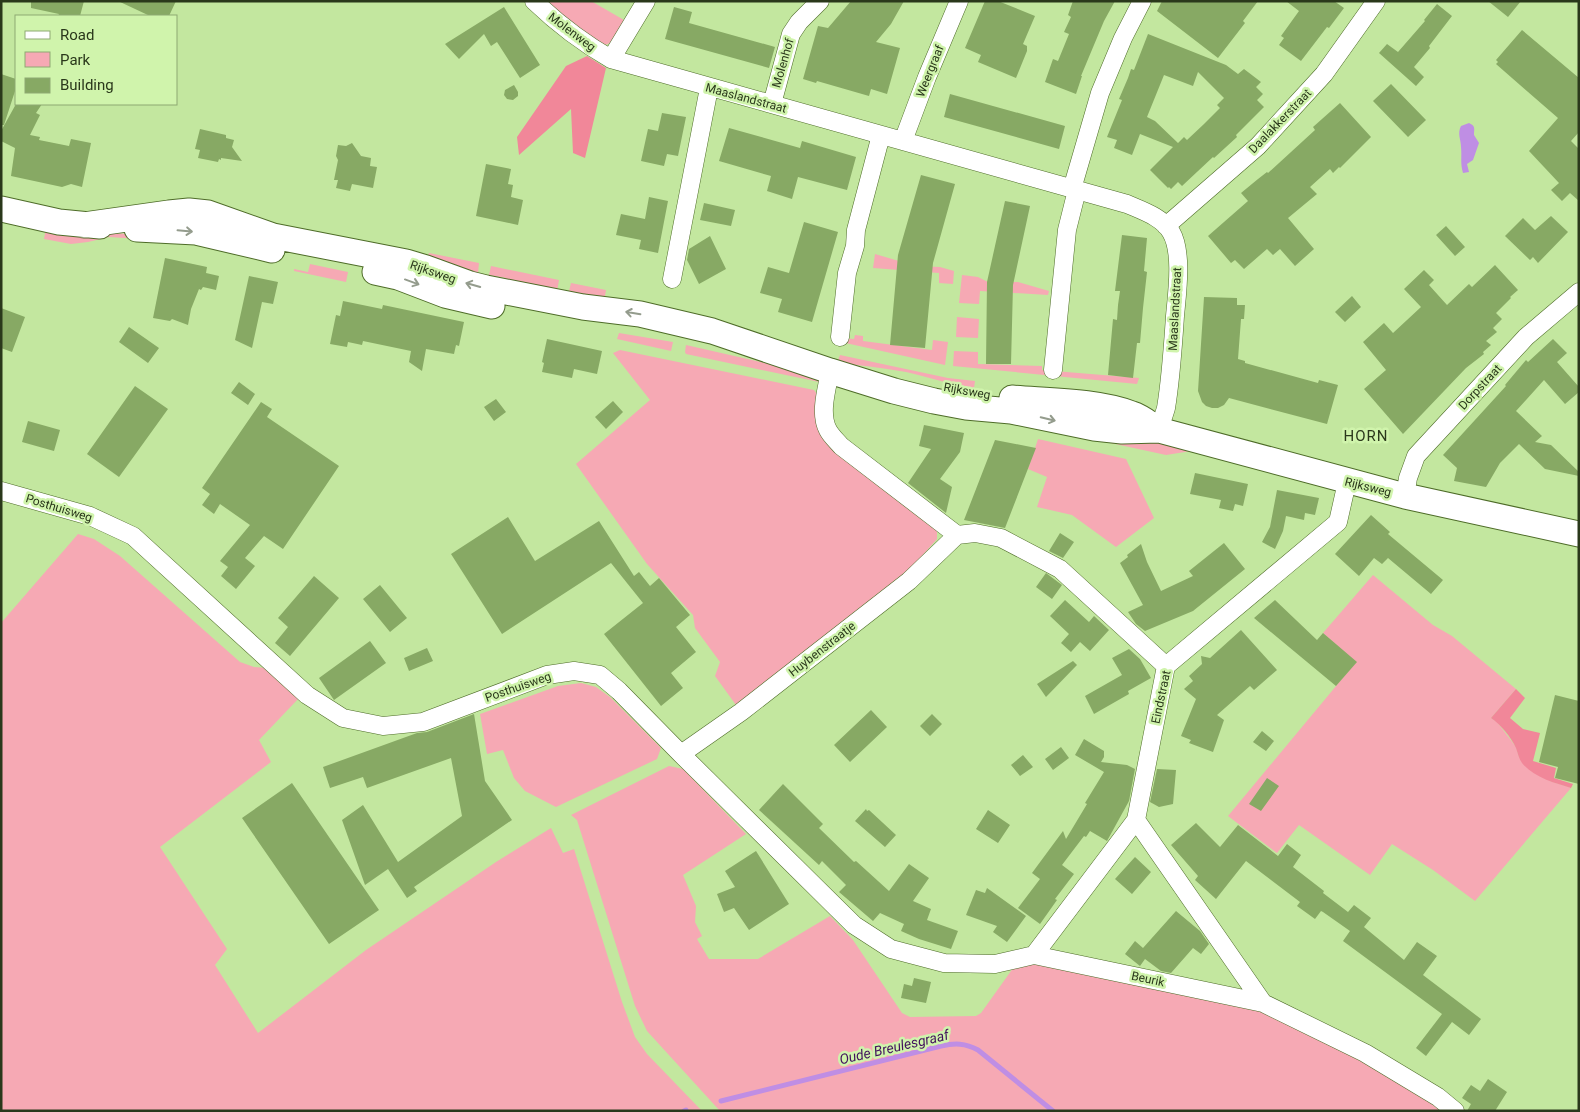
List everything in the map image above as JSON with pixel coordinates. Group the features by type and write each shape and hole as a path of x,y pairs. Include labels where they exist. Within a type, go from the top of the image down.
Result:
{"main road":[{"name":"Rijksweg","path":"5,211 84,225 189,211 208,213 267,234 406,262 470,284 574,305 640,314 712,331 830,371 890,375 977,394 1104,407 1134,414 1159,430 1348,482 1579,534"}],"street":[{"name":"Molenweg","path":"534,1 584,44 611,59"},
{"path":"611,59 646,1"},
{"name":"Molenhof","path":"772,104 791,34 799,22 820,1"},
{"name":"Weergraaf","path":"903,141 959,1"},
{"path":"1053,370 1066,230 1075,190 1100,93 1123,38 1142,1"},
{"name":"Daalakkerstraat","path":"1166,226 1258,146 1324,74 1376,1"},
{"name":"Maaslandstraat","path":"611,59 1127,204 1155,216 1172,234 1176,245 1178,261 1174,345 1166,408 1159,430"},
{"path":"672,279 709,88"},
{"path":"840,337 847,272 855,246 856,230 881,135"},
{"name":"Dorpstraat","path":"1405,496 1408,478 1416,456 1526,337 1579,292"},
{"path":"830,371 824,397 824,410 828,430 841,446 956,535 976,533 1001,538 1060,569 1166,666"},
{"name":"Eindstraat","path":"1034,955 1136,820 1166,666 1338,522 1348,482"},
{"name":"Posthuisweg","path":"1,491 90,516 133,536 307,695 343,718 382,726 422,722 547,675 574,671 600,675 619,691 854,925 891,949 944,963 995,964 1034,955"},
{"name":"Huybenstraatje","path":"681,754 741,712 909,581 956,535"},
{"name":"Beurik","path":"1136,820 1263,1003"},
{"name":"Beurik","path":"1034,955 1263,1003 1365,1053 1438,1097 1455,1111"}],"green space":[{"path":"540,1 591,1 624,20 612,41 605,45 600,45"},
{"path":"46,228 95,233 138,234 140,239 109,237 71,244 44,239"},
{"path":"429,253 479,263 478,273 439,268 441,259 428,256"},
{"path":"875,254 916,266 940,267 954,271 953,284 939,283 939,273 873,268"},
{"path":"310,264 348,272 346,282 294,271 294,269 308,272"},
{"path":"491,266 559,280 556,297 504,287 506,278 489,275"},
{"path":"962,275 978,277 988,282 1018,282 1049,291 1048,295 980,291 979,304 959,303"},
{"path":"571,283 606,290 604,302 567,299"},
{"path":"957,317 979,319 978,338 956,337"},
{"path":"619,333 673,342 671,351 617,339"},
{"path":"855,335 863,336 863,341 932,350 933,340 948,342 945,365 841,342 842,338 854,339"},
{"path":"686,345 827,377 824,383 686,354"},
{"path":"620,350 814,390 819,397 821,418 937,530 937,539 905,575 736,705 715,676 720,662 695,628 693,615 647,564 576,464 650,400 613,353"},
{"path":"954,351 978,352 978,364 1042,366 1042,370 1139,378 1137,384 953,366"},
{"path":"840,355 948,378 975,381 974,388 906,372 837,363"},
{"path":"1083,437 1166,442 1191,451 1166,455"},
{"path":"1038,439 1126,459 1154,518 1116,547 1072,515 1037,507 1047,477 1028,469"},
{"path":"78,534 94,539 120,556 240,662 254,667 268,668 300,697 259,740 271,762 160,847 227,949 215,965 258,1033 366,950 496,862 551,828 563,853 574,849 622,1002 635,1037 647,1054 702,1111 1,1111 1,623"},
{"path":"1373,575 1433,625 1452,636 1516,689 1491,718 1497,722 1516,747 1519,757 1550,781 1571,788 1475,901 1433,870 1392,844 1370,875 1299,825 1277,853 1228,816 1356,662 1323,633"},
{"path":"581,683 596,687 610,697 661,748 657,759 556,807 525,791 514,778 503,750 487,754 480,714 558,686"},
{"path":"669,766 683,769 746,834 683,875 696,906 695,922 702,936 697,939 709,959 758,959 830,916 853,940 902,1013 910,1017 976,1016 981,1013 1016,964 1037,963 1262,1011 1359,1058 1441,1111 720,1111 647,1031 635,1006 577,820 571,815"}],"shaded area":[{"path":"587,56 606,68 585,158 573,153 571,109 519,155 517,137 566,66"},
{"path":"1469,123 1474,127 1474,135 1479,143 1473,160 1467,164 1469,172 1463,173 1459,132 1461,126"},
{"path":"1516,689 1525,698 1510,718 1523,729 1540,733 1533,761 1556,768 1554,778 1573,784 1571,788 1544,779 1527,768 1521,761 1509,736 1491,718"}],"building":[{"path":"31,1 84,1 80,15 58,15 31,8"},
{"path":"118,1 176,1 169,15 148,15"},
{"path":"851,1 904,1 891,24 876,42 900,48 887,94 871,89 869,96 817,81 816,83 803,79 818,26 828,28"},
{"path":"985,1 998,1 1035,16 1023,44 1027,46 1027,51 1016,78 978,62 981,55 965,48"},
{"path":"1073,1 1115,1 1104,21 1081,76 1076,94 1045,82 1053,59 1058,61 1069,34 1064,32 1071,17 1068,15"},
{"path":"1162,1 1258,1 1243,21 1245,23 1218,58 1157,11"},
{"path":"1286,1 1334,1 1344,8 1301,61 1279,45 1284,38 1281,36 1299,11"},
{"path":"1488,1 1521,1 1508,17"},
{"path":"1437,4 1452,16 1414,67 1424,77 1416,86 1379,53 1387,44 1398,52"},
{"path":"504,7 540,65 520,78 497,42 491,46 484,34 459,59 445,44"},
{"path":"674,7 692,12 689,23 775,47 769,68 665,39"},
{"path":"1522,30 1579,78 1579,132 1571,141 1579,149 1579,201 1570,193 1562,201 1551,190 1559,183 1529,151 1558,118 1496,64 1498,62 1496,60"},
{"path":"1148,34 1226,65 1238,74 1244,69 1261,82 1256,87 1263,94 1257,100 1264,107 1236,135 1237,137 1214,158 1182,186 1178,182 1171,189 1150,170 1173,147 1140,134 1132,155 1114,148 1117,140 1107,137 1122,100 1119,99 1131,69 1134,70","holes":["1198,72 1224,98 1217,105 1220,108 1204,124 1187,140 1184,137 1178,143 1155,121 1147,117 1164,75 1193,86"]},
{"path":"1,74 15,79 15,91 4,125 1,125"},
{"path":"1391,84 1426,120 1408,137 1373,101"},
{"path":"514,85 518,96 513,100 507,99 504,95 505,90"},
{"path":"950,94 1065,126 1059,149 944,117"},
{"path":"1340,103 1371,137 1340,168 1333,173 1330,169 1310,187 1317,194 1288,218 1314,249 1295,266 1280,249 1273,255 1267,249 1244,269 1235,260 1231,263 1208,236 1248,201 1241,193 1268,173 1315,130 1313,127"},
{"path":"15,105 41,105 36,113 40,115 30,135 40,137 39,140 69,146 71,139 91,143 82,187 71,184 62,187 11,176 15,148 1,141 1,131"},
{"path":"662,113 686,117 678,156 667,154 664,166 641,161 648,129 658,131"},
{"path":"729,128 800,148 802,141 856,157 847,190 798,177 792,199 767,191 771,176 719,161"},
{"path":"200,129 226,135 226,138 234,140 232,147 242,161 221,158 218,162 198,158 200,150 195,149"},
{"path":"352,143 361,156 371,158 370,166 377,167 373,188 352,184 350,191 336,188 338,180 334,180 338,160 336,156 338,145 346,146"},
{"path":"486,164 511,169 508,184 513,185 511,197 523,200 518,225 476,216"},
{"path":"921,175 955,184 933,263 925,348 890,345 898,255"},
{"path":"649,197 668,201 658,253 639,249 641,240 616,235 621,214 645,219"},
{"path":"1005,201 1030,206 1013,285 1011,364 986,364 987,282"},
{"path":"704,203 735,210 731,226 700,220"},
{"path":"1551,216 1568,232 1538,263 1533,257 1530,260 1505,236 1523,218 1535,230"},
{"path":"804,222 838,232 812,322 778,312 782,299 760,293 768,267 789,273"},
{"path":"1446,226 1465,247 1455,256 1436,235"},
{"path":"1122,235 1147,238 1144,271 1147,272 1140,343 1137,343 1133,378 1108,375 1113,319 1117,320 1120,291 1115,291"},
{"path":"710,236 726,269 699,284 687,260 689,249"},
{"path":"165,258 207,267 206,273 219,276 216,290 203,287 201,290 199,289 191,309 188,325 172,319 170,321 153,318"},
{"path":"1495,265 1518,290 1496,313 1502,319 1493,328 1497,332 1486,341 1491,345 1483,352 1484,354 1466,368 1403,434 1364,389 1386,370 1363,342 1384,323 1393,333 1421,307 1404,289 1424,270 1434,280 1429,285 1447,305 1469,284 1472,287"},
{"path":"249,276 278,282 273,304 262,302 252,348 235,340"},
{"path":"1352,296 1361,307 1345,322 1335,312"},
{"path":"1204,297 1237,298 1237,305 1245,305 1244,319 1241,319 1238,359 1245,361 1245,363 1318,383 1319,380 1338,385 1327,424 1229,398 1224,405 1218,408 1206,406 1202,402 1198,391"},
{"path":"343,301 382,309 383,305 464,322 459,346 456,345 454,354 426,349 422,371 409,362 411,351 363,341 362,345 348,342 347,347 330,344 336,315 340,316"},
{"path":"1,308 25,317 12,352 1,348"},
{"path":"129,327 159,348 148,363 119,342"},
{"path":"547,339 602,351 597,374 574,369 572,378 542,372"},
{"path":"1553,339 1567,353 1557,362 1579,387 1579,392 1565,404 1544,380 1516,411 1542,436 1535,442 1551,445 1579,472 1579,476 1545,469 1519,444 1500,463 1486,487 1454,481 1457,468 1443,455 1506,386 1526,360 1528,362"},
{"path":"239,382 255,394 248,405 231,393"},
{"path":"135,386 168,409 119,477 87,454"},
{"path":"496,399 506,412 494,421 484,407"},
{"path":"613,401 623,412 606,429 595,417"},
{"path":"261,402 272,409 267,417 339,466 283,549 264,536 245,558 255,566 236,589 221,576 228,567 220,561 250,525 220,504 214,514 202,505 210,494 202,488"},
{"path":"28,421 60,430 54,451 22,442"},
{"path":"924,425 964,433 960,452 940,479 952,487 946,513 908,483 931,449 919,446"},
{"path":"995,440 1036,448 1005,528 964,520"},
{"path":"1195,473 1248,484 1243,506 1235,504 1233,511 1219,508 1221,500 1190,494"},
{"path":"1277,490 1319,498 1315,515 1305,513 1304,520 1286,516 1283,531 1275,549 1262,542 1270,527"},
{"path":"1371,515 1390,532 1388,534 1443,580 1431,594 1388,558 1382,564 1374,558 1359,576 1335,554"},
{"path":"508,517 535,561 599,521 634,576 639,572 650,586 659,578 690,615 676,627 696,652 671,673 683,688 661,706 604,634 643,603 611,563 502,634 451,554"},
{"path":"1060,533 1074,542 1063,558 1049,551"},
{"path":"1224,543 1245,569 1193,611 1145,631 1136,624 1128,612 1143,605 1120,563 1128,557 1127,555 1141,544 1147,562 1161,591 1193,576 1189,571"},
{"path":"1046,573 1062,585 1052,599 1036,587"},
{"path":"314,576 339,598 290,656 275,643 288,627 278,618"},
{"path":"380,585 407,618 390,632 363,599"},
{"path":"1065,600 1089,622 1094,616 1109,630 1090,651 1080,642 1071,652 1061,643 1069,634 1050,616"},
{"path":"1275,600 1317,640 1323,633 1357,662 1336,686 1254,618"},
{"path":"1241,630 1277,670 1254,690 1250,686 1217,715 1224,720 1213,752 1189,743 1191,740 1181,736 1196,699 1184,689 1193,681 1189,676 1202,664 1201,656 1210,658"},
{"path":"370,641 386,663 334,700 319,678"},
{"path":"427,648 433,661 409,671 404,658"},
{"path":"1129,649 1140,659 1151,678 1128,691 1129,694 1094,714 1085,696 1122,675 1112,658"},
{"path":"1073,661 1077,665 1046,697 1037,684"},
{"path":"1555,695 1579,701 1579,784 1555,778 1558,767 1539,762"},
{"path":"871,710 887,727 850,762 834,745"},
{"path":"474,714 485,781 512,820 414,887 417,891 407,898 388,869 365,885 342,820 363,805 398,862 462,816 451,758 367,788 363,777 330,788 323,767"},
{"path":"932,714 942,724 930,736 920,726"},
{"path":"1262,731 1274,741 1266,751 1253,742"},
{"path":"1084,739 1104,751 1104,757 1101,762 1127,765 1135,769 1129,801 1107,841 1090,831 1062,865 1074,874 1055,899 1057,900 1040,924 1018,908 1040,879 1032,873 1063,831 1066,839 1104,772 1075,755"},
{"path":"1061,747 1069,758 1053,770 1045,759"},
{"path":"1023,755 1033,767 1020,776 1011,765"},
{"path":"1157,769 1176,770 1173,804 1159,807 1150,802"},
{"path":"1267,778 1279,786 1261,811 1249,804"},
{"path":"292,783 379,910 329,944 242,818"},
{"path":"783,784 823,824 819,828 854,862 856,861 889,891 909,864 929,878 913,901 931,909 927,920 958,931 951,949 901,931 904,924 880,913 873,921 839,892 846,885 822,861 819,865 759,810"},
{"path":"866,809 896,835 885,847 855,821"},
{"path":"988,810 1010,825 998,843 976,829"},
{"path":"1196,823 1220,847 1238,825 1278,856 1287,844 1301,855 1293,867 1348,912 1354,905 1371,918 1364,927 1404,960 1417,942 1437,956 1423,975 1481,1019 1469,1035 1452,1022 1426,1056 1416,1048 1442,1014 1343,941 1350,931 1321,911 1315,919 1297,906 1300,902 1246,861 1216,899 1195,880 1198,876 1171,845"},
{"path":"756,851 789,904 749,930 734,908 724,912 717,894 735,887 725,871"},
{"path":"1135,857 1151,872 1132,894 1115,879"},
{"path":"987,888 1026,916 1007,942 993,932 997,926 966,915 976,890 985,893"},
{"path":"1176,911 1200,931 1209,944 1201,954 1193,948 1171,973 1161,971 1145,959 1140,966 1125,954 1135,941 1143,948"},
{"path":"914,978 931,982 926,1003 901,998 904,984 912,986"},
{"path":"1488,1079 1507,1092 1495,1111 1467,1111 1471,1104 1462,1098 1471,1085 1480,1091"}],"waterway":[{"name":"Oude Breulesgraaf","path":"721,1101 955,1044 969,1046 978,1050 1053,1111"}],"district":[{"name":"HORN","path":"1366,436"}]}
